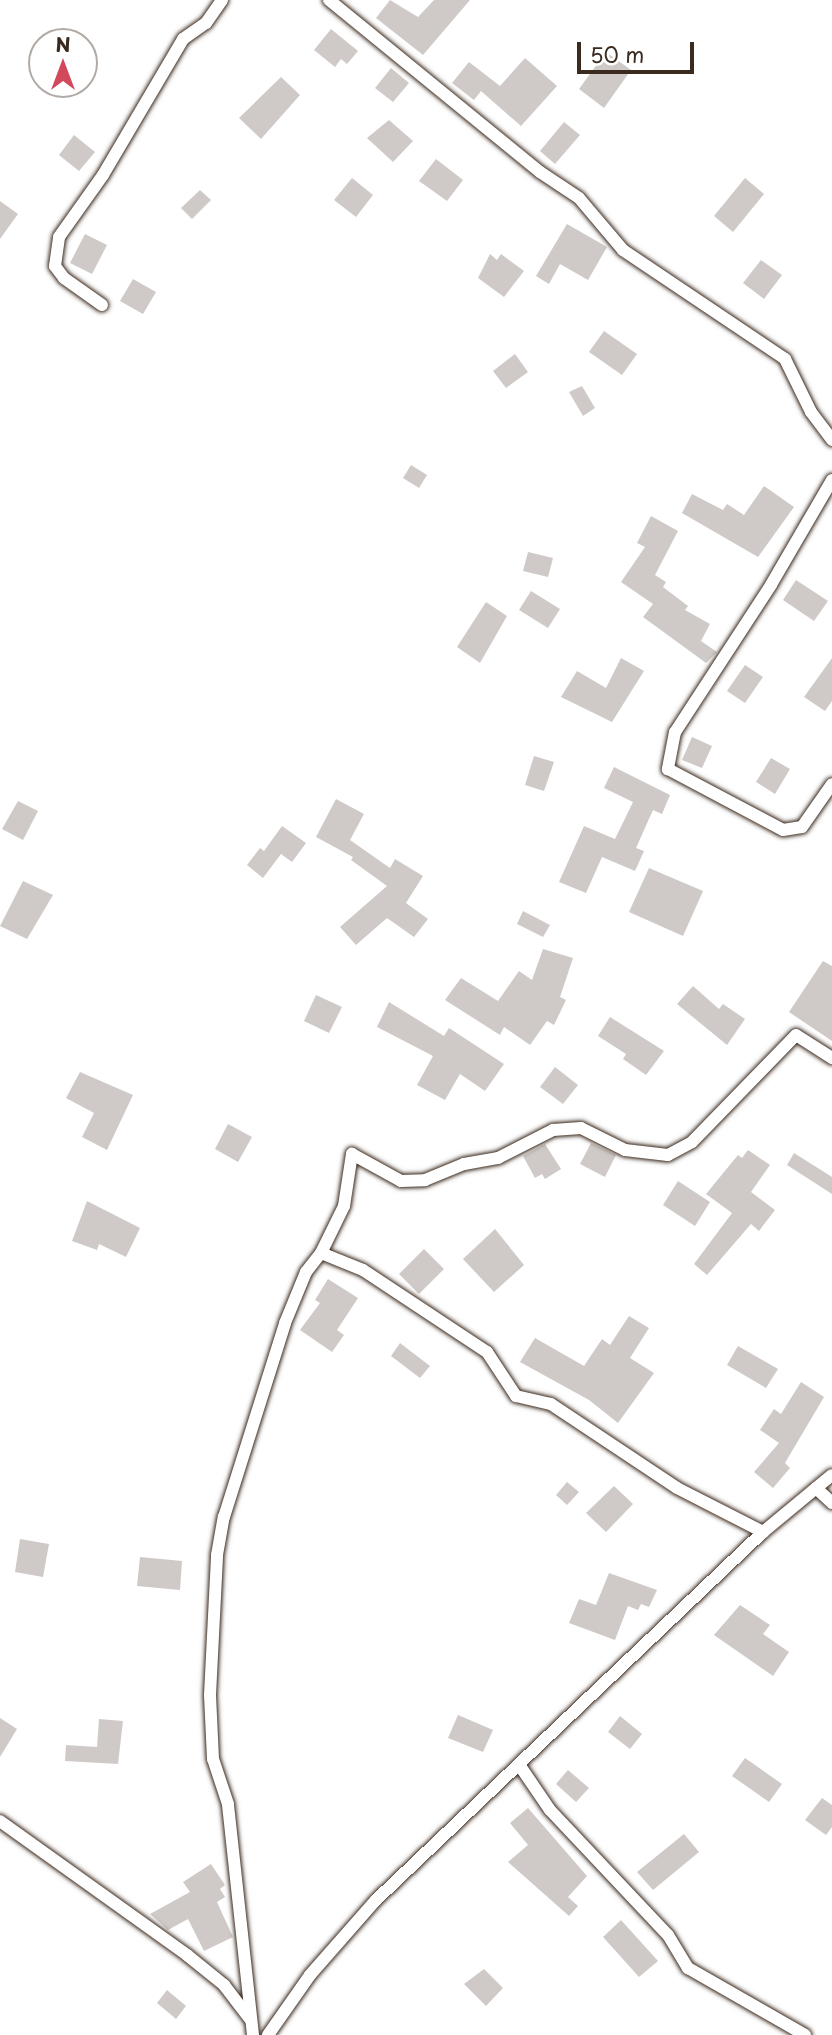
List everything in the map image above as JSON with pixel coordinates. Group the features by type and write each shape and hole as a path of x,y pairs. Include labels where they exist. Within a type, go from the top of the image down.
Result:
{"street":[{"path":"102,305 64,278 55,266 59,237 103,175 183,39 206,23 222,0"},
{"path":"330,0 519,156 579,198 623,250 785,359 811,412 832,440"},
{"path":"832,480 771,584 675,732 668,769 783,830 802,827 832,784"},
{"path":"253,2035 228,1804 213,1759 210,1695 217,1555 224,1517 285,1322 306,1272 321,1253 344,1206 352,1154 401,1181 425,1180 464,1164 498,1158 553,1130 581,1128 625,1150 668,1155 692,1142 796,1035 832,1058"},
{"path":"321,1253 363,1270 486,1352 516,1396 551,1404 677,1488 763,1532"},
{"path":"268,2035 310,1975 376,1899 520,1766 763,1532 832,1475"},
{"path":"816,1488 832,1503"},
{"path":"520,1766 550,1810 668,1935 688,1968 805,2035"},
{"path":"0,1821 187,1955 224,1985 250,2019"}],"building":[{"path":"390,0 418,17 434,0 470,0 423,55 376,18"},
{"path":"331,29 358,51 347,64 341,59 335,67 314,50"},
{"path":"606,52 631,70 604,108 579,89"},
{"path":"525,58 557,86 521,126 481,91 474,100 452,83 469,62 500,86"},
{"path":"391,68 409,83 393,102 375,88"},
{"path":"281,77 300,95 261,139 239,118"},
{"path":"389,120 413,141 393,162 367,138"},
{"path":"564,122 580,135 555,164 540,151"},
{"path":"74,135 95,152 79,171 59,155"},
{"path":"436,159 463,180 447,201 419,181"},
{"path":"352,178 373,195 356,217 334,200"},
{"path":"745,178 764,194 733,232 714,216"},
{"path":"200,190 211,200 192,219 181,208"},
{"path":"0,201 18,214 0,239"},
{"path":"567,224 607,247 588,280 560,264 549,284 536,276"},
{"path":"85,234 107,245 92,274 70,263"},
{"path":"490,254 497,260 501,254 524,271 504,297 478,278"},
{"path":"761,260 782,275 764,299 743,283"},
{"path":"133,279 156,292 143,314 120,301"},
{"path":"604,331 637,354 622,375 589,352"},
{"path":"515,354 528,372 506,388 493,371"},
{"path":"582,386 595,408 583,416 569,392"},
{"path":"411,465 427,475 419,488 403,478"},
{"path":"764,486 794,507 758,557 682,513 692,494 723,510 727,504 744,515"},
{"path":"651,516 678,531 655,575 666,582 663,587 688,606 685,610 710,624 701,641 717,652 706,663 643,617 653,604 621,582 645,547 637,543"},
{"path":"528,552 553,558 548,577 523,571"},
{"path":"796,580 828,601 814,621 783,600"},
{"path":"531,591 560,609 548,628 519,610"},
{"path":"486,602 507,616 480,663 457,647"},
{"path":"621,658 644,671 612,722 561,697 577,671 606,688"},
{"path":"832,658 832,701 825,711 804,697"},
{"path":"745,665 763,677 745,703 727,691"},
{"path":"692,737 712,746 702,768 682,760"},
{"path":"534,756 554,762 544,791 525,785"},
{"path":"771,758 790,769 775,794 756,782"},
{"path":"614,767 670,795 662,814 653,810 636,848 644,851 635,871 602,857 586,893 559,882 584,826 615,839 633,802 604,788"},
{"path":"336,799 364,814 350,840 390,868 395,859 423,876 406,903 428,919 414,937 387,918 356,945 340,927 387,886 351,860 353,857 316,837"},
{"path":"18,801 38,811 23,840 2,829"},
{"path":"282,826 306,843 292,862 281,854 263,878 247,865 260,848 264,851"},
{"path":"649,868 703,891 683,936 629,912"},
{"path":"23,881 53,895 27,939 0,926"},
{"path":"523,911 550,925 543,937 517,924"},
{"path":"543,949 573,958 560,997 566,1000 554,1025 547,1021 530,1045 504,1027 500,1035 445,1000 461,978 498,1001 519,971 532,980"},
{"path":"823,961 832,966 832,1041 789,1012"},
{"path":"693,986 719,1009 723,1004 745,1019 727,1045 677,1004"},
{"path":"316,995 342,1007 329,1033 304,1021"},
{"path":"389,1002 444,1036 449,1028 504,1064 485,1091 460,1074 445,1100 417,1085 433,1056 377,1027"},
{"path":"610,1017 664,1051 646,1075 623,1059 626,1054 598,1036"},
{"path":"555,1067 578,1085 563,1104 540,1087"},
{"path":"80,1072 133,1095 107,1150 82,1137 94,1113 66,1098"},
{"path":"228,1124 252,1137 238,1162 215,1149"},
{"path":"591,1143 616,1155 605,1177 580,1164"},
{"path":"545,1144 561,1169 545,1179 542,1174 535,1178 523,1156"},
{"path":"748,1150 770,1165 751,1192 775,1210 759,1231 751,1224 707,1275 694,1264 732,1213 706,1194 738,1155 742,1158"},
{"path":"794,1153 832,1177 832,1194 787,1165"},
{"path":"678,1181 710,1202 695,1226 663,1205"},
{"path":"87,1201 140,1228 126,1257 99,1244 97,1250 72,1241"},
{"path":"495,1229 524,1265 494,1292 463,1259"},
{"path":"424,1249 444,1269 419,1294 399,1274"},
{"path":"328,1279 358,1298 337,1330 344,1335 332,1352 300,1330 320,1303 315,1300"},
{"path":"629,1316 649,1328 630,1358 654,1373 618,1423 589,1400 520,1362 535,1338 584,1366 602,1339 610,1345"},
{"path":"400,1343 430,1366 420,1378 391,1356"},
{"path":"738,1346 778,1369 766,1388 727,1365"},
{"path":"801,1382 824,1397 785,1463 790,1468 773,1488 754,1472 779,1443 760,1430 774,1409 781,1414"},
{"path":"567,1482 579,1492 567,1505 556,1495"},
{"path":"614,1486 633,1504 606,1532 586,1513"},
{"path":"20,1539 49,1544 43,1577 15,1572"},
{"path":"140,1557 182,1561 180,1590 137,1586"},
{"path":"609,1573 657,1590 649,1607 641,1604 638,1610 628,1606 615,1640 569,1623 579,1599 596,1605"},
{"path":"740,1605 770,1625 763,1634 789,1652 773,1676 714,1635"},
{"path":"458,1715 493,1730 483,1752 448,1738"},
{"path":"620,1716 642,1734 630,1749 608,1732"},
{"path":"0,1718 17,1729 0,1757"},
{"path":"99,1719 123,1721 118,1764 65,1761 66,1745 97,1747"},
{"path":"745,1758 782,1784 769,1802 732,1776"},
{"path":"568,1770 589,1788 576,1802 556,1784"},
{"path":"822,1798 832,1805 832,1827 826,1835 805,1820"},
{"path":"528,1808 587,1876 568,1897 578,1906 569,1916 508,1862 528,1845 510,1823"},
{"path":"684,1834 699,1852 653,1890 637,1872"},
{"path":"211,1864 225,1885 220,1889 225,1897 217,1902 233,1937 204,1951 188,1919 168,1930 150,1914 190,1892 183,1882"},
{"path":"621,1920 658,1961 639,1977 603,1937"},
{"path":"484,1969 503,1988 486,2006 464,1984"},
{"path":"167,1990 186,2006 176,2019 157,2003"}]}
